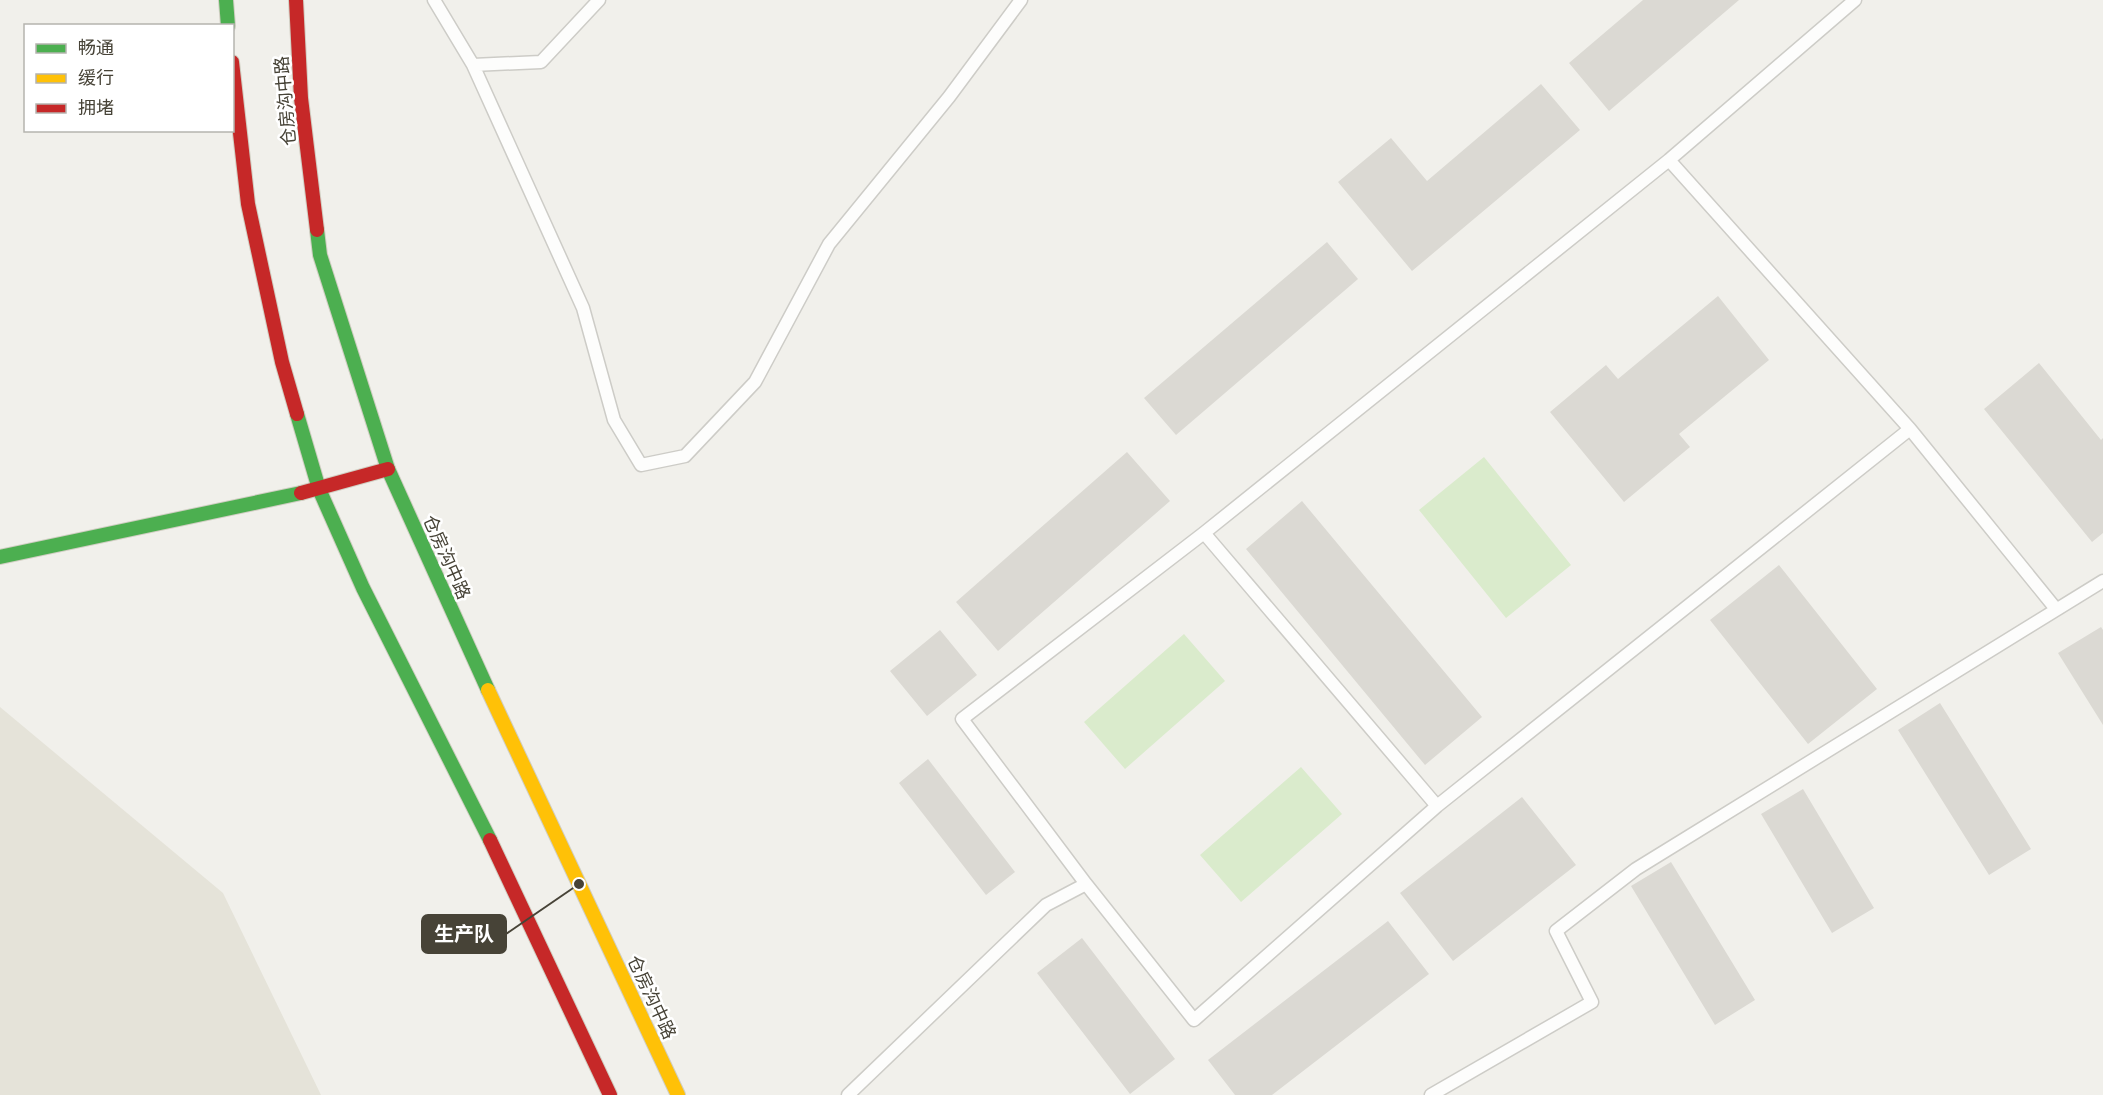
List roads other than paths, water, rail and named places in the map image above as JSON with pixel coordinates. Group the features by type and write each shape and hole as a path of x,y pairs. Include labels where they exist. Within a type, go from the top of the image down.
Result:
{"main road":[{"path":"226,0 228,24"},
{"name":"仓房沟中路","path":"296,0 301,98 320,255 388,469 526,775 678,1095"},
{"path":"234,80 248,204 282,362 319,489 363,588 476,810 610,1095"},
{"path":"0,557 319,489 388,469"}],"lane":[{"path":"434,0 473,65 583,308 614,420 641,465 686,456 754,382 829,244 949,97 1021,0"},
{"path":"473,65 541,62 599,0"},
{"path":"1855,0 1669,160 1204,532 962,719 1086,884 1194,1020 1437,806 1910,429"},
{"path":"1669,160 1910,429 2056,609"},
{"path":"1204,532 1437,806"},
{"path":"1431,1095 1592,1002 1556,931 1636,869 2103,581"},
{"path":"848,1095 1046,905 1086,884"}],"place":[{"name":"生产队","path":"579,884"}]}
